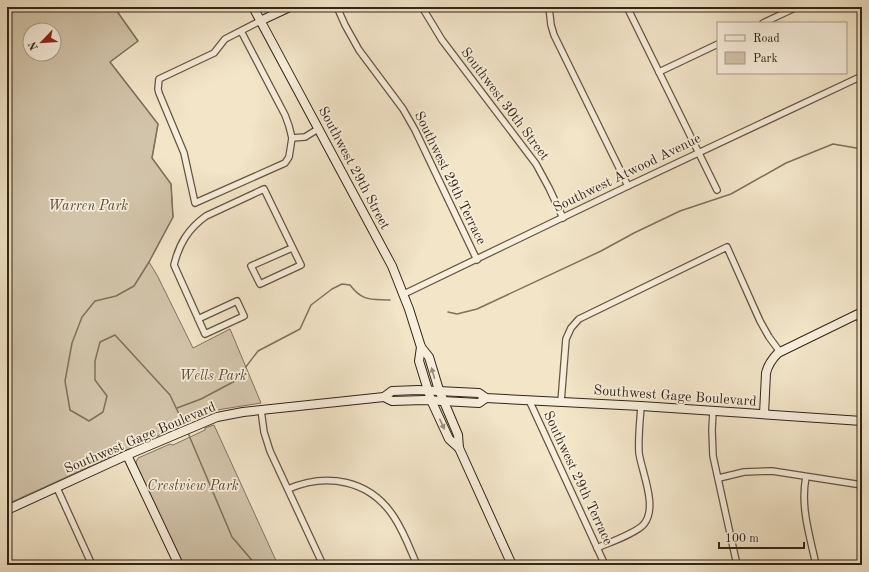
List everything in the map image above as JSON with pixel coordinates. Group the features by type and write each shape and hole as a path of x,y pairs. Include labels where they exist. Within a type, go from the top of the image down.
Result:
{"main road":[{"name":"Southwest 29th Street","path":"253,7 392,266 404,294 421,347 429,358 443,401 458,435 459,448 512,565"},
{"path":"260,21 290,7"},
{"path":"764,414 766,373 774,356 860,313"},
{"name":"Southwest 29th Street","path":"421,347 419,361 431,400 449,439 459,448"},
{"name":"Southwest Gage Boulevard","path":"7,510 200,423 225,415 384,397 392,391 439,390 479,393 486,398 641,406 862,421"},
{"name":"Southwest Gage Boulevard","path":"384,397 392,402 431,400 479,403 486,398"},
{"path":"128,455 179,565"}],"street":[{"name":"Southwest 29th Terrace","path":"337,7 359,50 403,109 416,130 477,260"},
{"name":"Southwest 30th Street","path":"422,7 442,40 536,164 549,188 562,218"},
{"path":"549,7 554,35 628,186"},
{"path":"627,7 717,190"},
{"path":"765,22 797,7"},
{"path":"241,31 285,115 292,138 289,157 285,163 194,203 184,153 159,93 159,79 214,53 225,39 260,21"},
{"path":"659,72 717,44"},
{"name":"Southwest Atwood Avenue","path":"404,294 628,186 862,76"},
{"path":"292,138 305,136 318,129"},
{"path":"198,319 237,301 244,316 205,334 198,319 174,265 182,241 198,222 206,216 264,189 301,265 260,284 251,266 292,248"},
{"path":"561,402 566,339 571,328 579,319 727,247 760,321 780,352"},
{"path":"860,313 862,322"},
{"name":"Southwest 29th Terrace","path":"529,400 605,565"},
{"path":"597,548 640,528 649,515 649,500 640,454 639,435 641,406"},
{"path":"261,410 264,432 270,451 323,565"},
{"path":"713,411 712,449 737,565"},
{"path":"719,478 758,471 782,472 862,485"},
{"path":"806,477 803,495 804,506 816,565"},
{"path":"288,489 304,483 331,480 349,484 370,493 380,500 394,517 417,565"},
{"path":"57,488 92,565"}],"green space":[{"name":"Warren Park","path":"7,7 114,7 138,41 110,62 158,124 152,158 171,184 173,217 149,262 157,275 193,348 230,329 261,403 217,410 200,416 198,414 167,428 168,431 7,504"},
{"name":"Crestview Park","path":"214,425 278,565 182,565 138,471 136,462 138,458 170,444 173,445 205,430 205,428"}],"waterway":[{"path":"114,7 138,41 110,62 158,124 152,158 171,184 173,217 149,262 134,286 116,296 95,301 82,317 72,343 65,381 70,410 89,421 103,412 107,396 95,380 95,361 100,342 115,335 170,395 185,427"},
{"path":"448,312 457,314 477,309 601,251 680,211 731,194 786,163 833,144 862,149"},
{"path":"177,408 201,399 235,381 258,351 300,329 311,305 332,289 342,284 350,285 363,297 390,300"},
{"path":"188,433 232,537 256,565"}],"park label":[{"name":"Wells Park","path":"213,376"}]}
